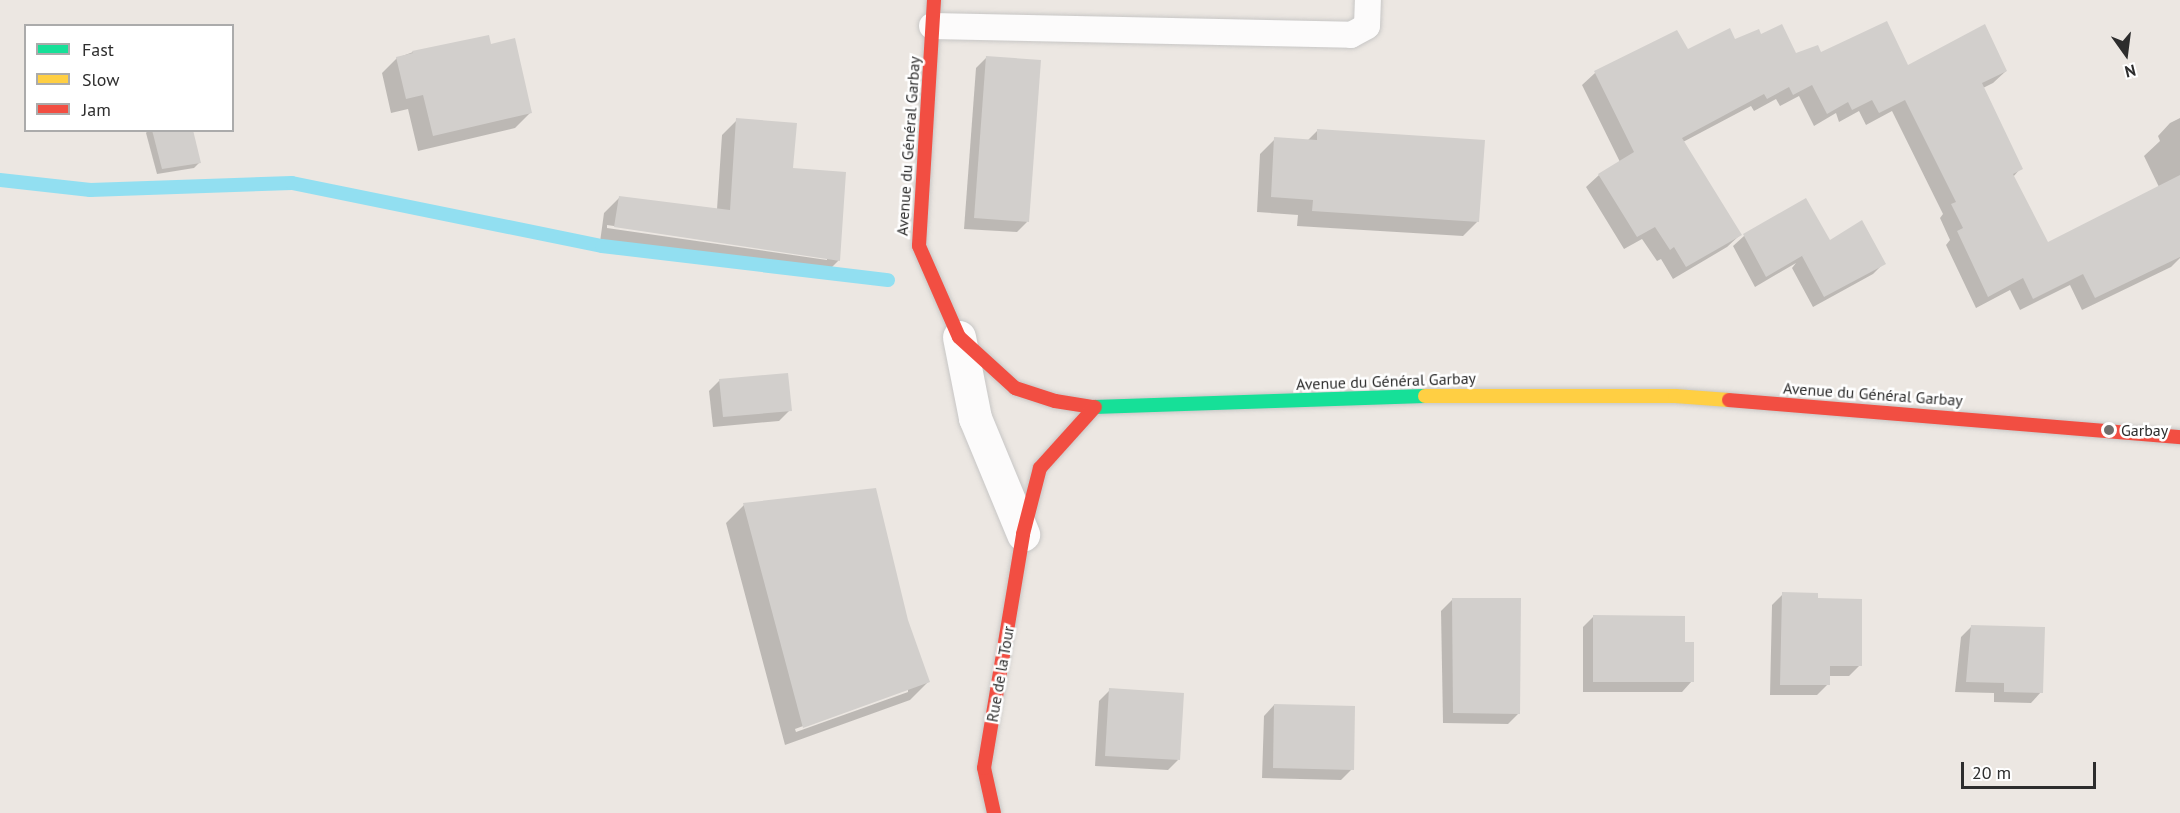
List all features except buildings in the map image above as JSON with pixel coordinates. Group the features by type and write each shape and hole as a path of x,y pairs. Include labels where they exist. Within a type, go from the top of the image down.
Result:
{"main road":[{"name":"Avenue du Général Garbay","path":"934,0 919,246 959,337 1015,388 1055,401 1095,407 1468,395 1675,396 2180,436"},
{"name":"Rue de la Tour","path":"994,813 984,768 1023,534 1040,468 1095,407"}],"street":[{"path":"959,337 975,418 1023,534"}],"lane":[{"path":"932,26 1351,35 1366,26 1368,0"}],"waterway":[{"path":"0,180 90,190 292,183 602,246 888,280"}],"traffic: fast":[{"path":"1094,407 1425,396"}],"traffic: slow":[{"path":"1425,396 1675,396 1729,400"}],"traffic: jam":[{"path":"934,0 919,246 959,337 1015,388 1055,401 1094,407"},
{"path":"1729,400 2180,437"},
{"path":"994,813 984,768 1023,534 1040,468 1095,407"}],"place":[{"name":"Garbay","path":"2109,430"}]}
